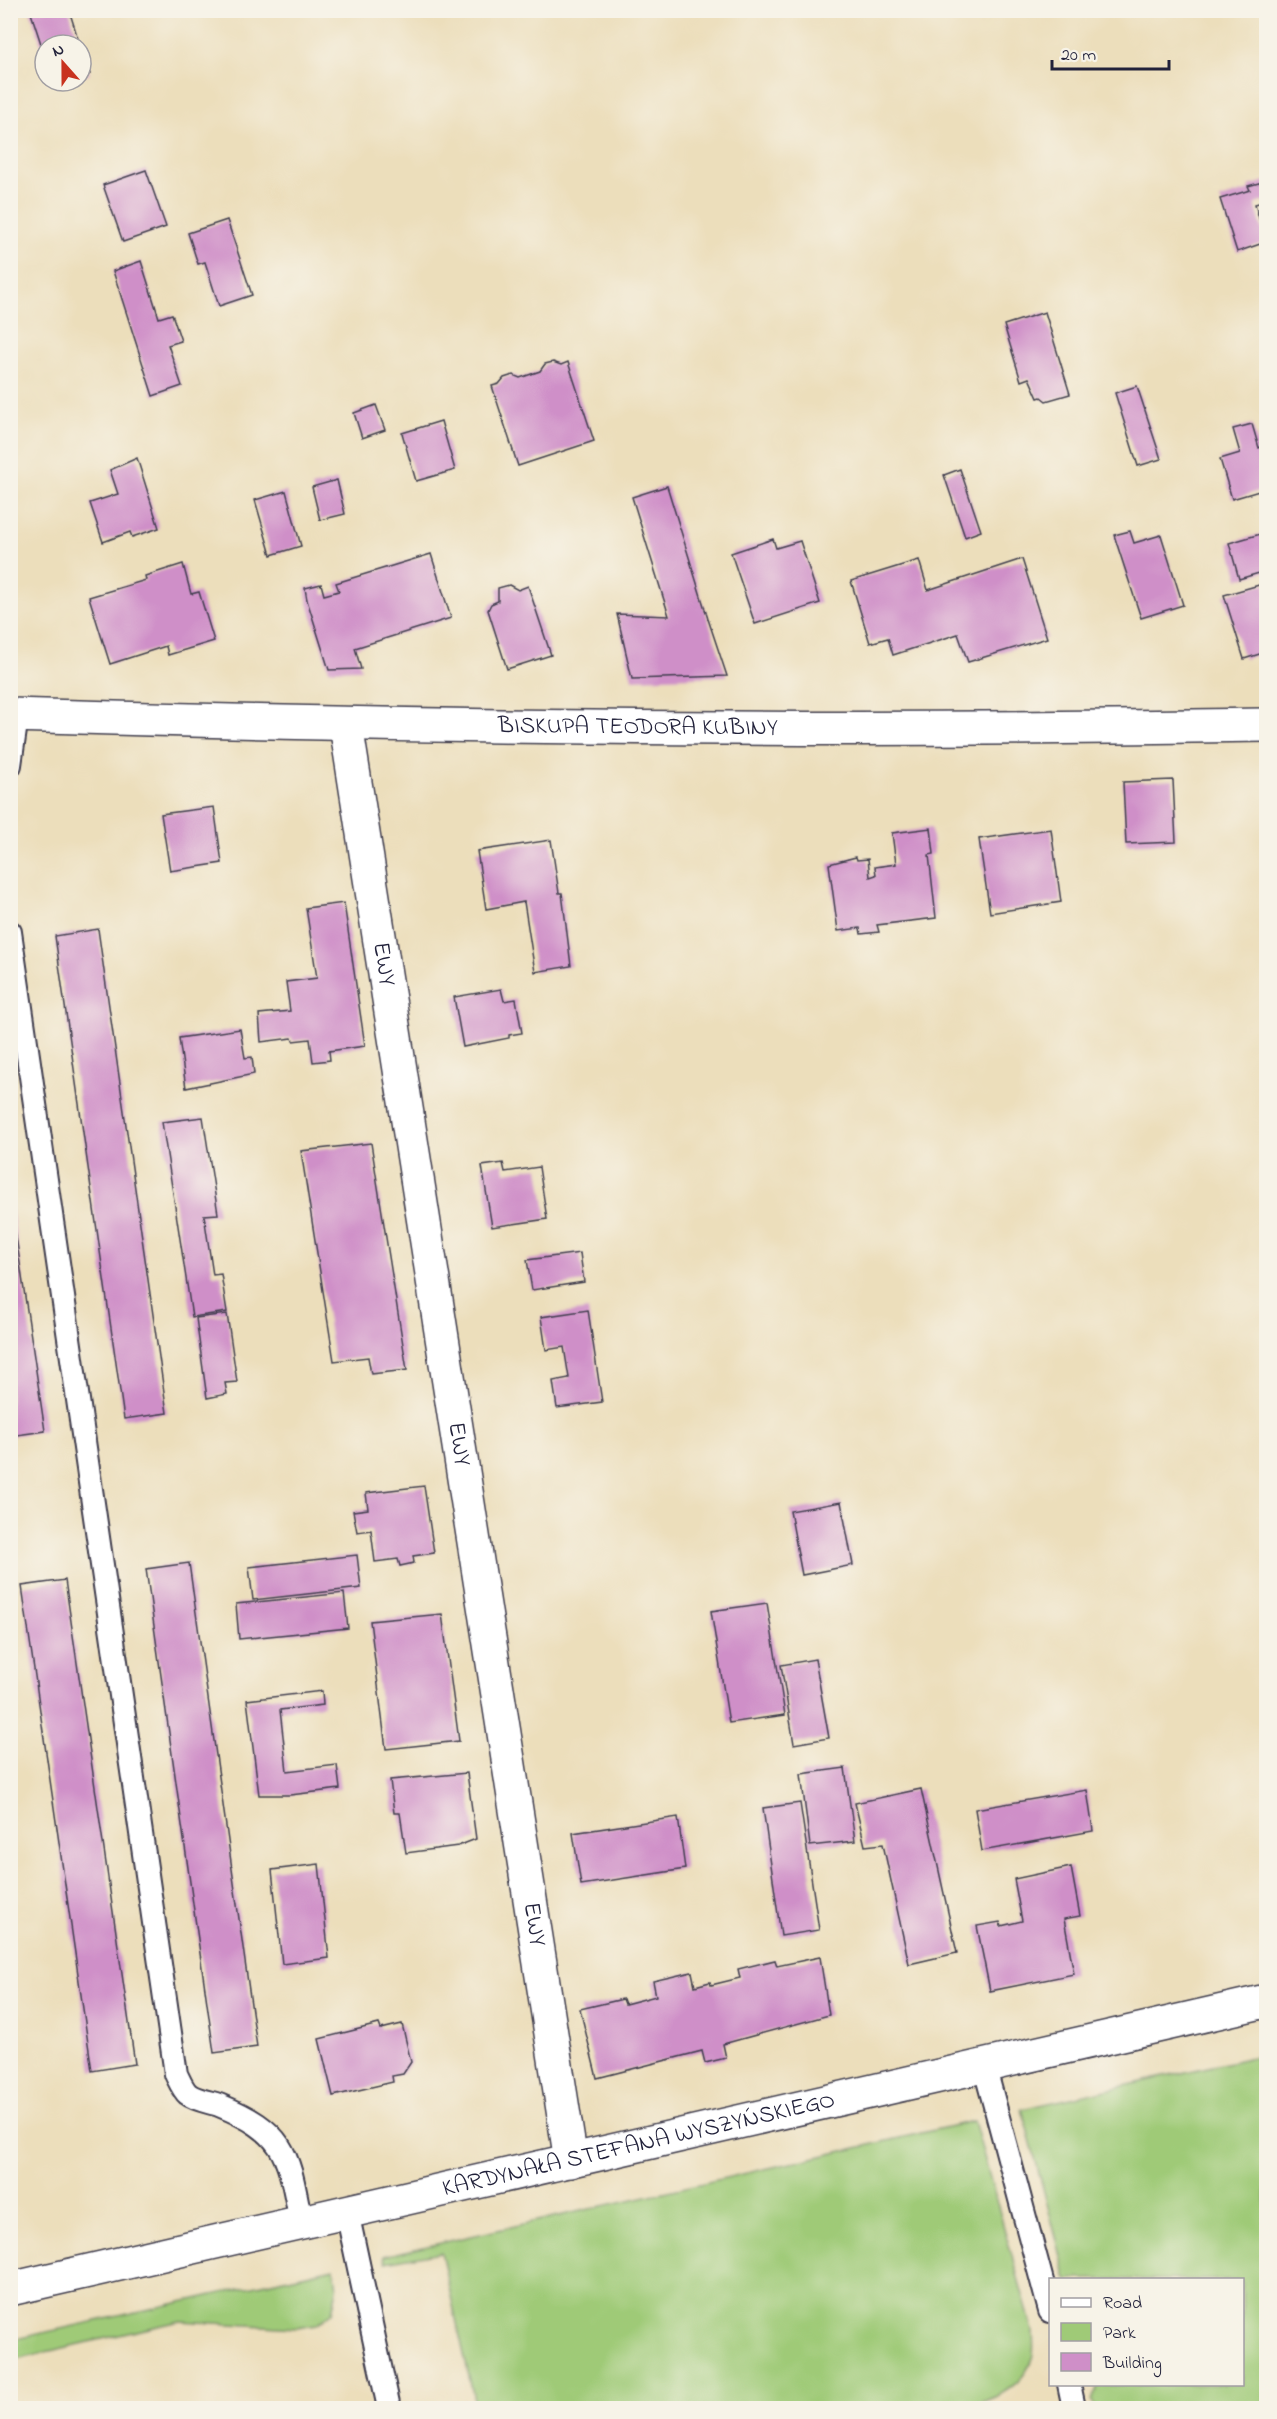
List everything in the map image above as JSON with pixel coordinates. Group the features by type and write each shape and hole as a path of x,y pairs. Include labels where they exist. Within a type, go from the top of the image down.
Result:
{"street":[{"name":"BISKUPA TEODORA KUBINY","path":"14,716 346,725 1095,728 1266,724"},
{"name":"EWY","path":"346,725 571,2162"},
{"name":"KARDYNAŁA STEFANA WYSZYŃSKIEGO","path":"10,2289 1266,2001"}],"lane":[{"path":"10,765 14,716"},
{"path":"10,932 176,2074 188,2094 221,2106 261,2127 282,2148 290,2164 302,2222"},
{"path":"984,2065 1049,2307"},
{"path":"347,2212 389,2409"},
{"path":"1069,2386 1074,2409"}],"green space":[{"path":"1266,2054 1266,2408 1095,2408 1092,2401 1098,2386 1244,2386 1244,2278 1067,2278 1022,2109"},
{"path":"974,2121 1033,2331 1034,2345 1032,2359 1023,2376 1001,2394 974,2404 975,2408 476,2408 441,2252 386,2262 384,2256"},
{"path":"334,2268 337,2288 332,2312 316,2325 297,2328 180,2321 11,2360 11,2340"}],"building":[{"path":"30,10 69,10 76,33 38,33"},
{"path":"146,170 166,227 123,242 103,185"},
{"path":"1266,181 1266,201 1255,204 1266,242 1237,252 1220,199 1250,190 1248,186"},
{"path":"227,220 252,295 219,306 205,262 198,264 188,233"},
{"path":"141,261 159,318 172,314 181,341 168,345 182,386 153,396 113,271"},
{"path":"1045,312 1070,394 1046,401 1041,397 1038,398 1029,378 1021,381 1004,325"},
{"path":"553,362 561,365 568,362 594,441 518,466 492,386 513,375 520,378 540,371 545,364"},
{"path":"1137,386 1161,459 1138,466 1115,393"},
{"path":"376,405 385,430 362,438 354,413"},
{"path":"441,421 455,470 416,481 402,433"},
{"path":"1252,424 1259,448 1263,446 1266,459 1266,489 1232,499 1220,459 1240,453 1233,429"},
{"path":"137,458 159,528 132,537 130,532 103,542 90,503 118,494 110,470"},
{"path":"960,469 981,531 965,537 944,475"},
{"path":"337,480 345,514 320,520 312,487"},
{"path":"667,486 727,676 632,679 617,614 669,616 632,497"},
{"path":"286,491 301,546 271,555 255,500"},
{"path":"1130,531 1134,543 1161,535 1183,605 1141,618 1114,535"},
{"path":"1264,533 1266,571 1239,579 1229,543"},
{"path":"773,539 776,548 800,541 820,603 755,624 731,553"},
{"path":"431,554 451,618 355,648 361,669 329,670 305,588 321,584 324,595 339,591 336,583"},
{"path":"1022,559 1047,638 968,662 958,634 893,655 888,638 870,643 851,581 919,560 928,590"},
{"path":"183,564 191,594 199,592 214,641 168,655 166,646 110,664 89,597 146,580 145,576"},
{"path":"1266,583 1266,652 1244,659 1224,595"},
{"path":"509,585 518,590 528,586 551,655 507,669 488,610 491,604 498,601 498,588"},
{"path":"1173,780 1176,842 1126,844 1123,782"},
{"path":"214,807 222,863 170,871 161,814"},
{"path":"931,828 934,854 929,855 936,918 877,925 879,932 861,934 860,928 838,931 829,864 856,857 857,860 868,859 870,877 876,875 875,867 896,864 892,833"},
{"path":"1051,829 1061,902 990,913 979,839"},
{"path":"551,840 559,893 562,893 571,966 535,972 524,902 486,909 477,851"},
{"path":"344,903 365,1046 329,1051 330,1060 313,1062 310,1039 293,1041 292,1038 261,1042 259,1014 290,1011 286,982 317,978 306,908"},
{"path":"98,929 167,1413 124,1419 55,936"},
{"path":"501,989 504,1001 516,999 522,1033 509,1035 509,1038 463,1047 454,997"},
{"path":"240,1029 245,1058 252,1057 254,1074 186,1088 179,1038"},
{"path":"203,1117 218,1214 204,1215 213,1275 221,1274 227,1312 192,1317 162,1122"},
{"path":"371,1143 407,1370 371,1374 368,1357 334,1361 301,1151"},
{"path":"503,1163 505,1172 539,1167 547,1219 492,1227 482,1166"},
{"path":"10,1196 45,1431 10,1436"},
{"path":"580,1253 584,1282 532,1290 527,1260"},
{"path":"588,1310 602,1402 557,1408 553,1381 569,1378 564,1347 546,1350 541,1317"},
{"path":"227,1314 237,1382 225,1383 227,1394 207,1398 196,1318"},
{"path":"424,1486 434,1553 413,1556 414,1563 400,1566 398,1559 375,1562 371,1530 357,1532 353,1511 368,1509 366,1493"},
{"path":"841,1502 853,1565 802,1575 790,1511"},
{"path":"357,1555 361,1588 253,1600 249,1567"},
{"path":"189,1563 257,2047 214,2053 146,1569"},
{"path":"65,1580 135,2064 92,2071 22,1586"},
{"path":"344,1593 348,1628 239,1639 236,1604"},
{"path":"767,1603 785,1715 729,1723 711,1611"},
{"path":"442,1614 459,1741 386,1749 370,1621"},
{"path":"815,1659 829,1738 794,1744 781,1665"},
{"path":"322,1691 323,1705 280,1710 287,1771 337,1765 340,1789 290,1795 259,1795 247,1700"},
{"path":"845,1768 855,1841 810,1846 801,1774"},
{"path":"467,1773 476,1839 458,1846 406,1853 400,1813 394,1813 390,1780"},
{"path":"921,1789 957,1953 909,1964 883,1844 865,1846 855,1803"},
{"path":"1087,1790 1093,1831 982,1851 975,1809"},
{"path":"800,1803 819,1930 781,1936 763,1808"},
{"path":"678,1817 685,1869 581,1885 573,1833"},
{"path":"319,1864 329,1958 282,1964 272,1870"},
{"path":"1071,1867 1080,1916 1064,1919 1074,1974 990,1991 977,1926 1000,1922 1001,1926 1022,1921 1014,1879"},
{"path":"820,1957 829,2015 723,2044 726,2058 705,2063 702,2051 597,2078 580,2009 623,1999 625,2004 656,1996 653,1981 692,1972 695,1986 710,1982 711,1985 740,1978 738,1969 775,1960 777,1966"},
{"path":"379,2024 381,2029 402,2024 411,2062 403,2074 392,2076 393,2082 333,2096 319,2039"}]}
